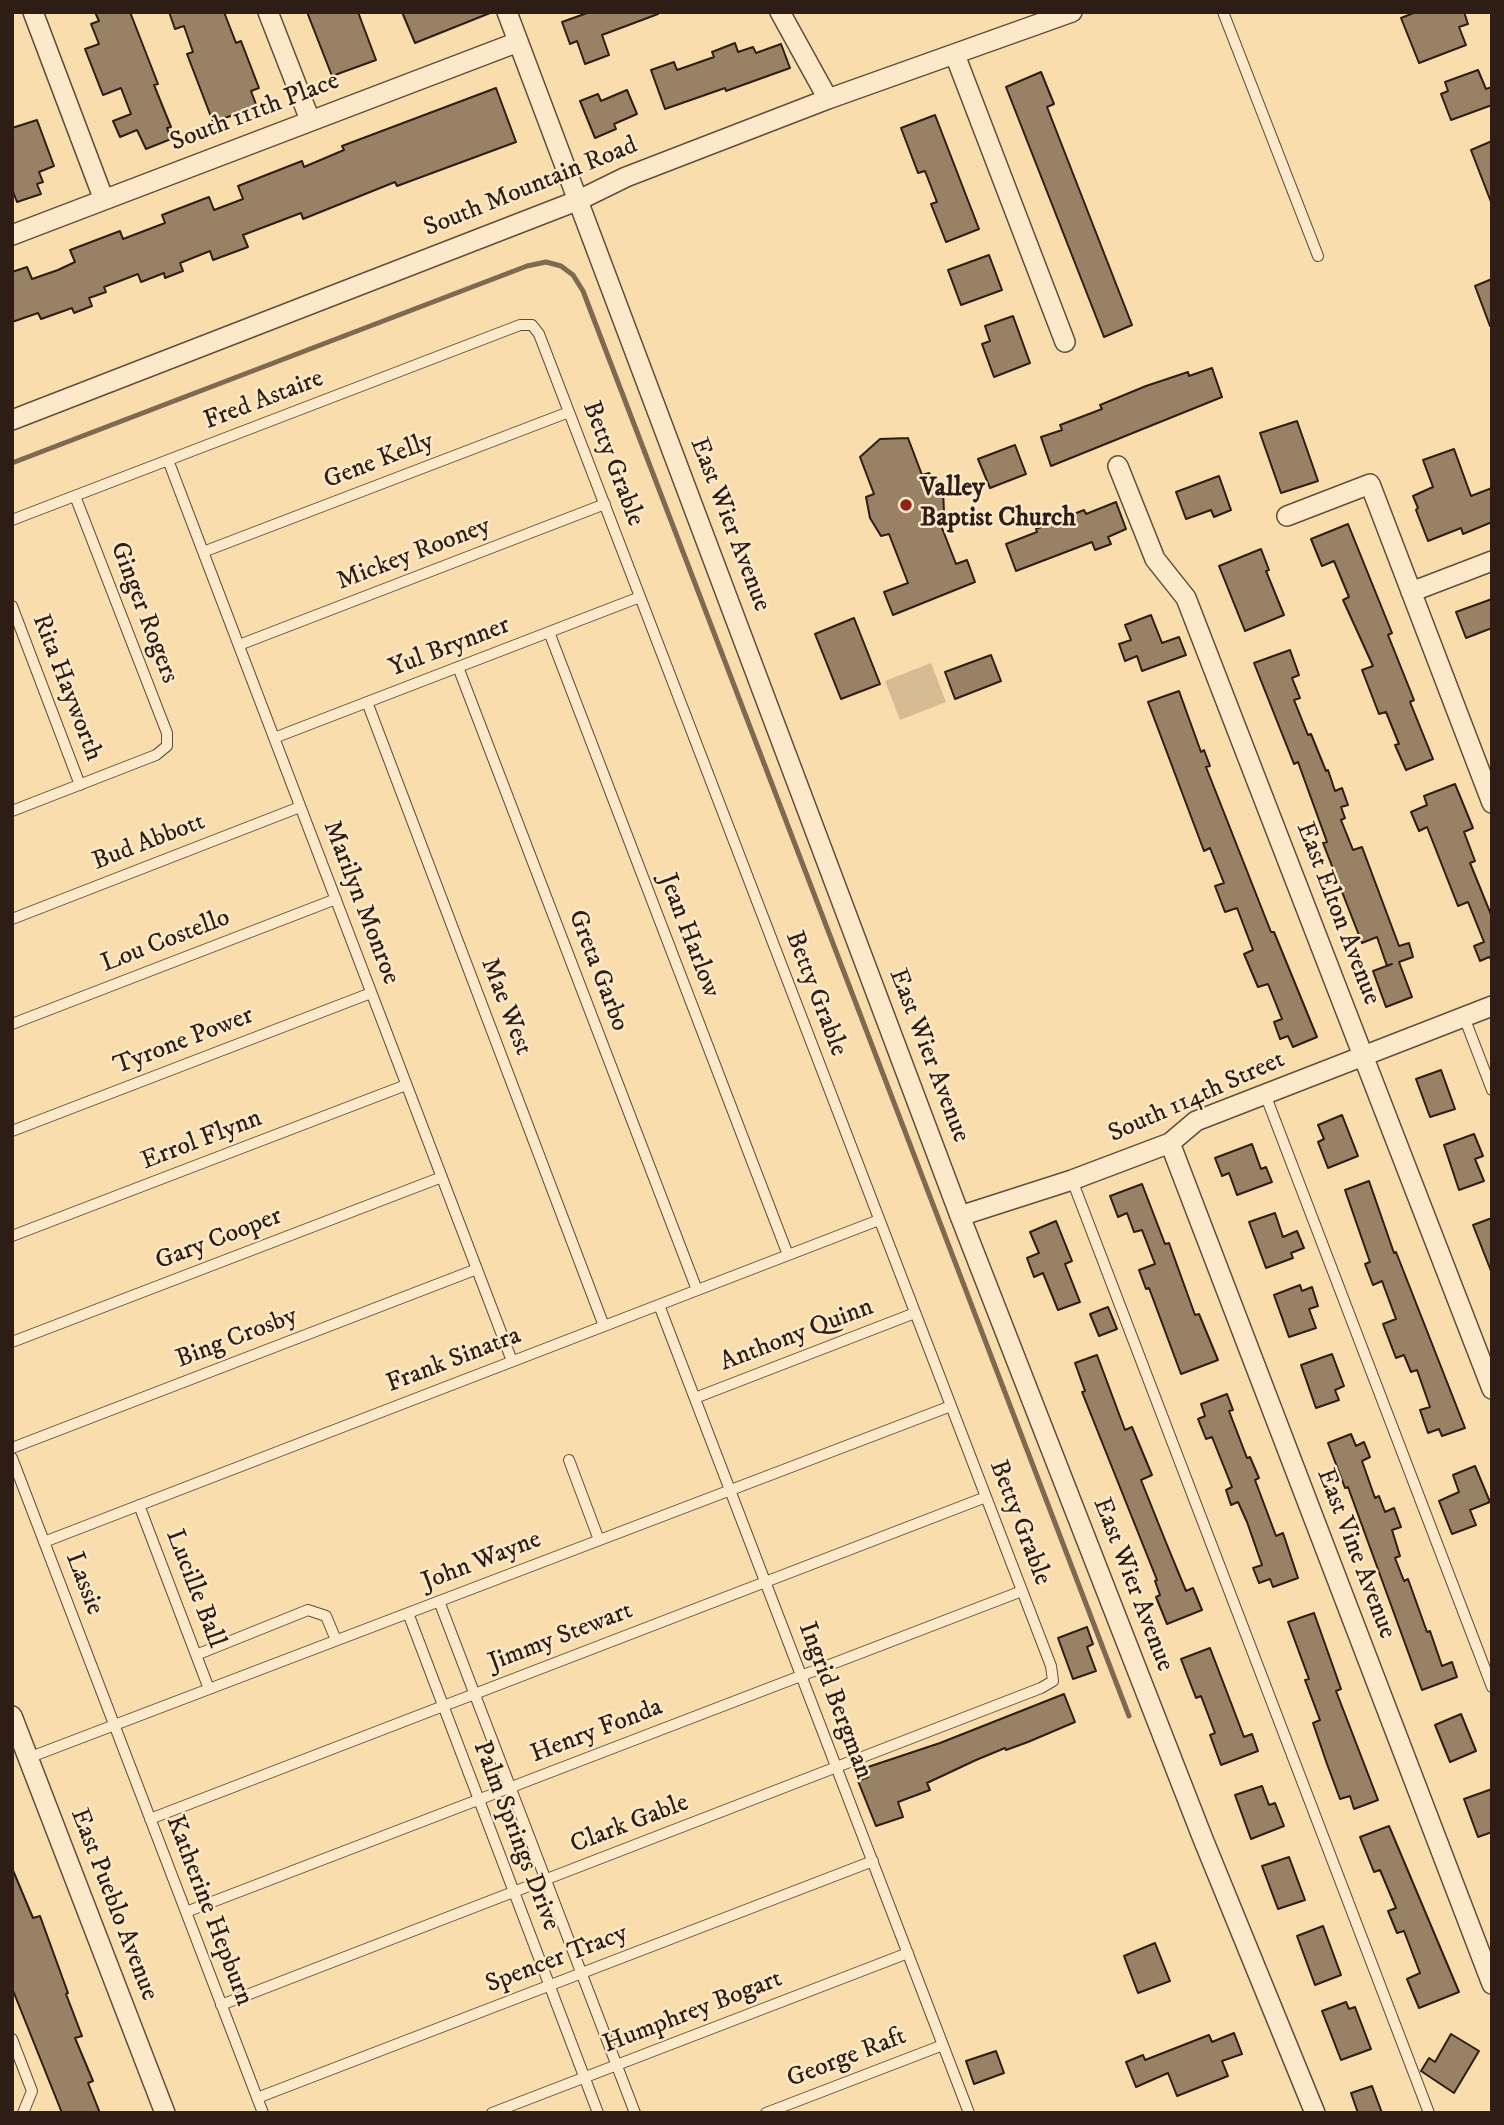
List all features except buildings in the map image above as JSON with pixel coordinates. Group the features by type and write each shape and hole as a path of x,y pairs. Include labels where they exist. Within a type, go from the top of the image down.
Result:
{"street":[{"path":"33,12 104,200"},
{"path":"268,12 310,120"},
{"name":"East Wier Avenue","path":"507,12 960,1216 1203,1839 1315,2113"},
{"path":"780,12 828,99"},
{"name":"South Mountain Road","path":"12,420 579,200 626,177 828,99 1072,12"},
{"name":"South 111th Place","path":"12,235 518,41"},
{"path":"955,55 1065,342"},
{"name":"East Elton Avenue","path":"1118,466 1155,559 1186,598 1492,1389"},
{"path":"1287,516 1370,484 1490,791"},
{"path":"1411,592 1492,561"},
{"name":"South 114th Street","path":"960,1216 1072,1180 1170,1143 1196,1121 1492,1006"},
{"name":"East Vine Avenue","path":"1170,1143 1492,1984"},
{"name":"East Pueblo Avenue","path":"12,1716 165,2113"}],"lane":[{"path":"1223,12 1318,256"},
{"name":"Fred Astaire","path":"12,520 520,325 532,325"},
{"name":"Betty Grable","path":"532,325 539,334 605,504 1051,1666 1053,1681"},
{"name":"Gene Kelly","path":"203,552 569,412"},
{"name":"Marilyn Monroe","path":"168,460 512,1362"},
{"name":"Ginger Rogers","path":"75,496 167,733 167,746 156,755 80,785"},
{"name":"Mickey Rooney","path":"239,645 605,504"},
{"name":"Yul Brynner","path":"274,738 640,597"},
{"name":"Rita Hayworth","path":"12,606 80,785"},
{"name":"Jean Harlow","path":"549,632 788,1255"},
{"name":"Greta Garbo","path":"458,667 696,1290"},
{"name":"Mae West","path":"367,702 604,1326"},
{"path":"12,811 80,785"},
{"name":"Bud Abbott","path":"12,919 300,807"},
{"name":"Lou Costello","path":"12,1024 336,899"},
{"name":"Tyrone Power","path":"12,1131 371,993"},
{"path":"1464,1017 1492,1090"},
{"name":"Errol Flynn","path":"12,1236 407,1085"},
{"path":"1265,1094 1492,1686"},
{"name":"Gary Cooper","path":"12,1342 442,1177"},
{"path":"1072,1180 1429,2113"},
{"name":"Frank Sinatra","path":"44,1542 880,1220"},
{"name":"Bing Crosby","path":"12,1448 477,1269"},
{"name":"Ingrid Bergman","path":"659,1305 969,2113"},
{"name":"Anthony Quinn","path":"695,1398 915,1313"},
{"name":"John Wayne","path":"28,1758 951,1406"},
{"name":"Lassie","path":"12,1458 114,1725"},
{"path":"569,1460 599,1540"},
{"name":"Jimmy Stewart","path":"150,1819 986,1497"},
{"name":"Lucille Ball","path":"139,1505 209,1689"},
{"name":"Henry Fonda","path":"186,1912 1022,1591"},
{"name":"Palm Springs Drive","path":"439,1601 635,2113"},
{"path":"196,1655 308,1610 326,1616 336,1640"},
{"name":"Palm Springs Drive","path":"408,1613 598,2113"},
{"name":"Clark Gable","path":"222,2005 1041,1688 1053,1681"},
{"name":"Katherine Hepburn","path":"114,1725 263,2113"},
{"name":"Spencer Tracy","path":"257,2098 873,1861"},
{"name":"Humphrey Bogart","path":"492,2113 908,1953"},
{"path":"12,2039 33,2091 23,2113"},
{"name":"George Raft","path":"766,2113 943,2045"}],"shaded area":[{"path":"931,663 946,702 900,720 885,681"}],"waterway":[{"path":"12,463 527,266 546,262 561,266 573,275 583,291 1129,1716"}],"place":[{"name":"Valley Baptist Church","path":"906,505"}]}
